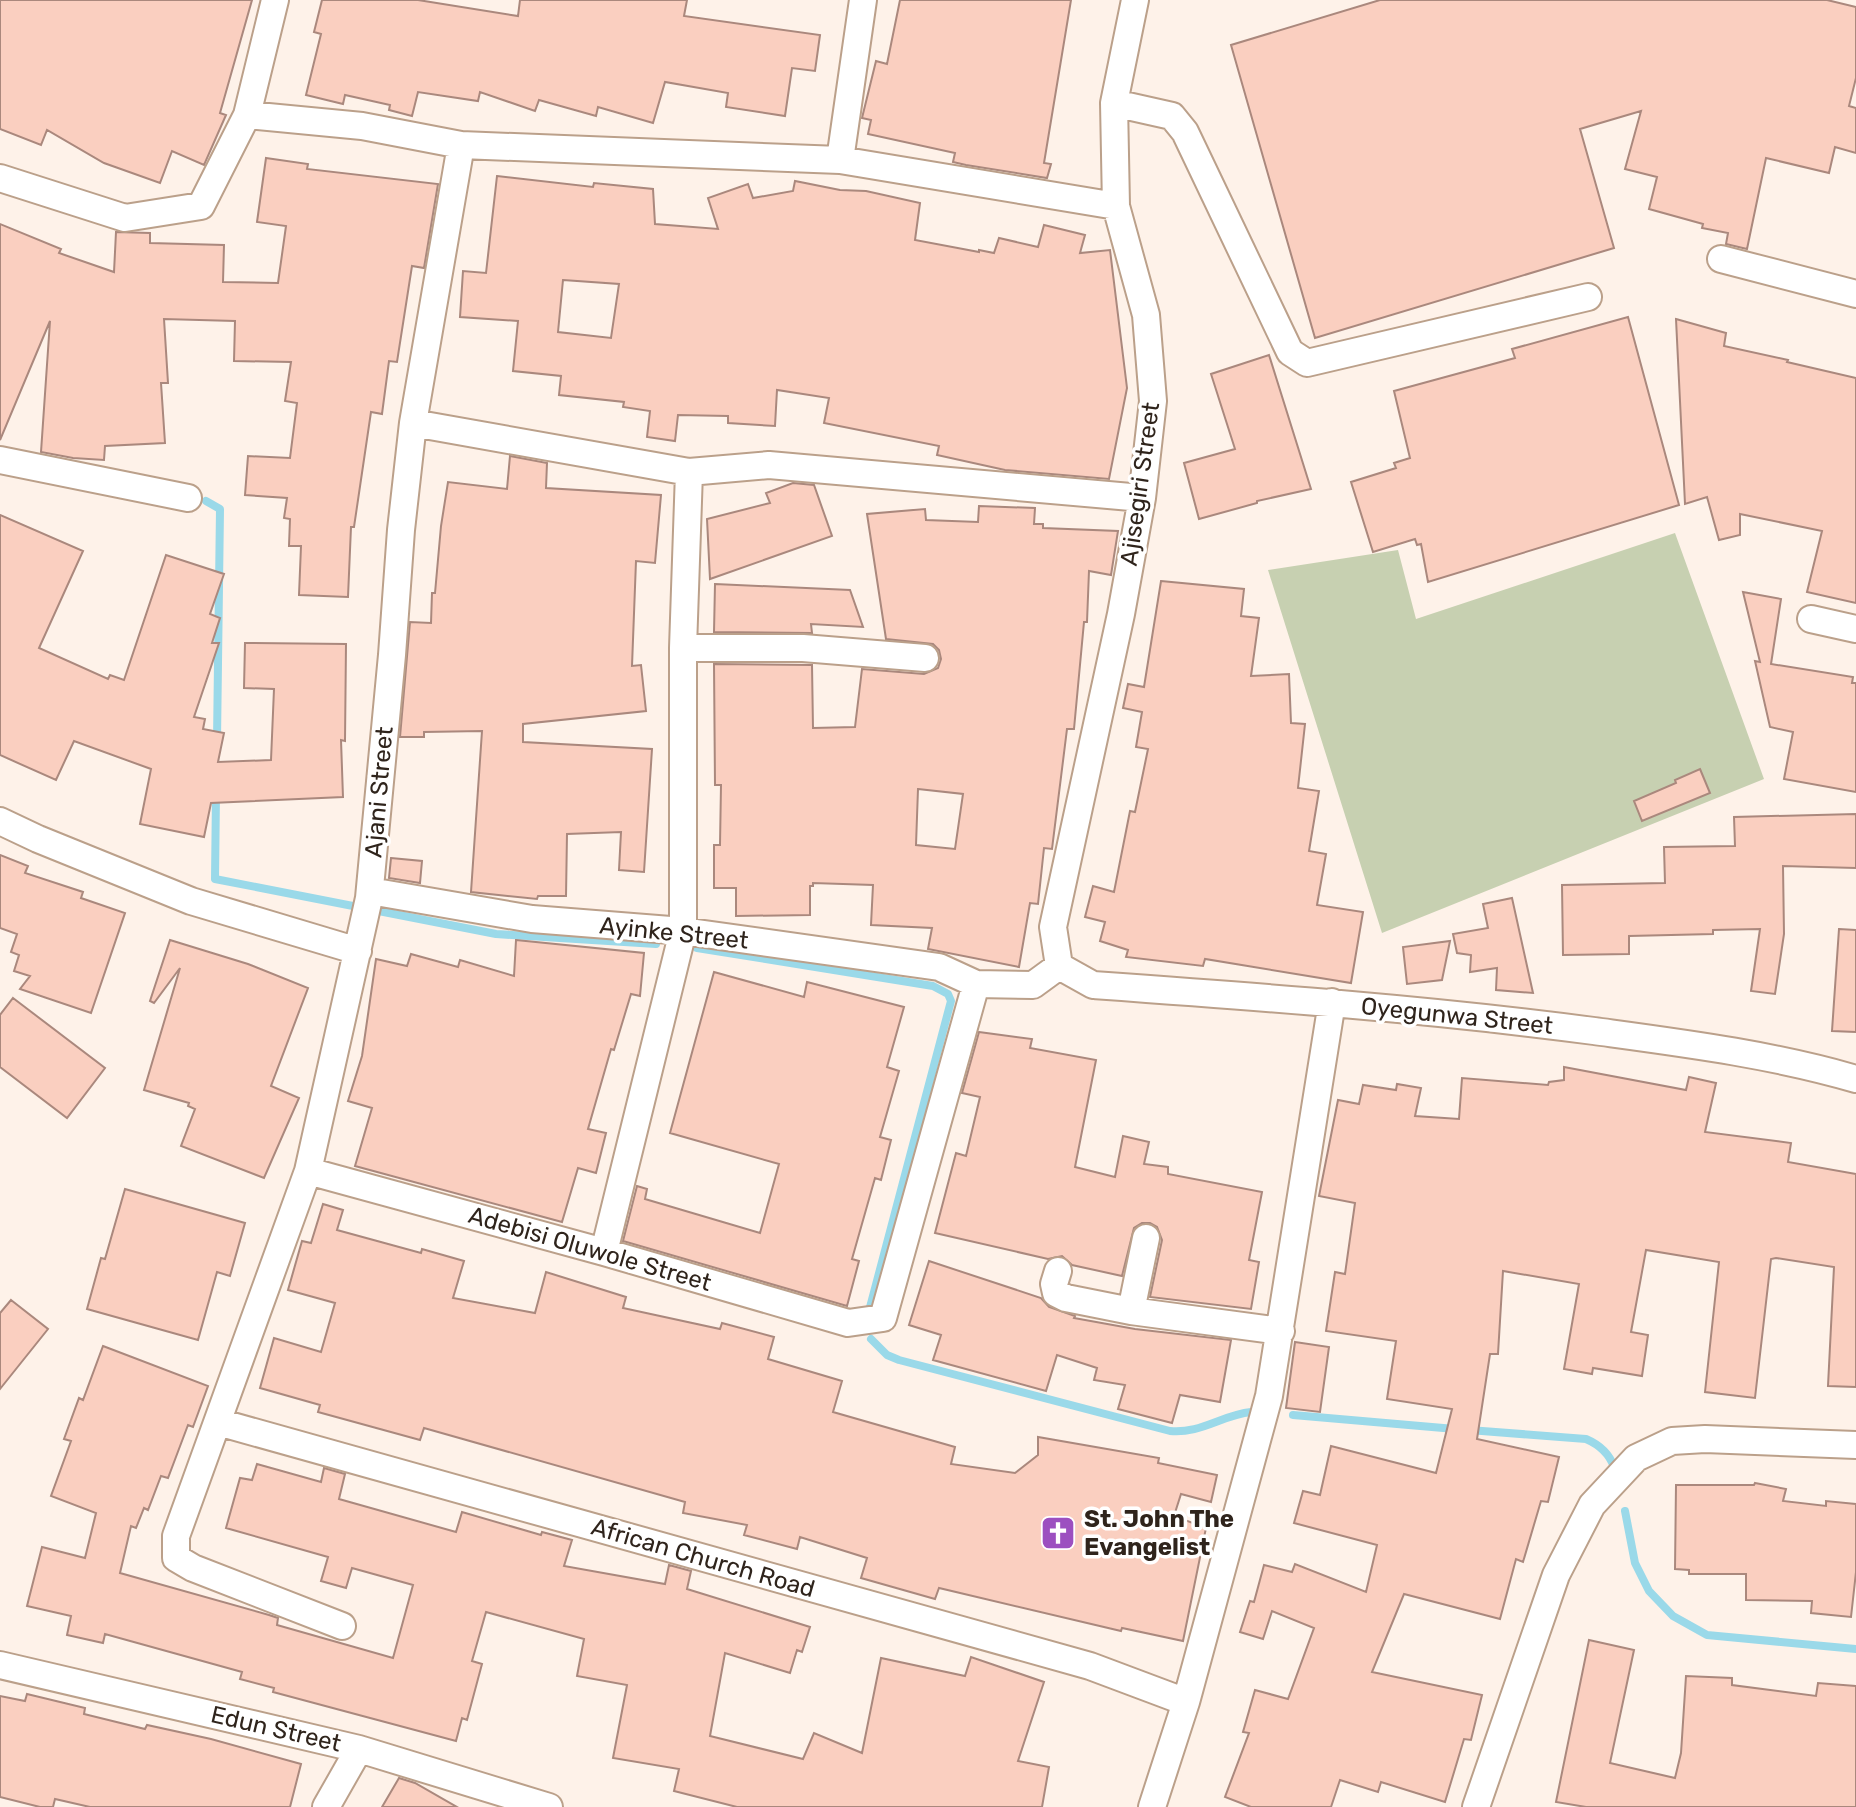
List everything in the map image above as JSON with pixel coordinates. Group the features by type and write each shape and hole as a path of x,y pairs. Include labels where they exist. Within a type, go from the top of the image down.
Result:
{"street":[{"path":"0,178 125,218 201,206 247,115 275,0"},
{"path":"840,160 863,0"},
{"name":"Ajisegiri Street","path":"1059,966 1053,927 1121,614 1142,498 1153,401 1146,315 1116,206 1114,103 1135,0"},
{"path":"1114,103 1172,116 1185,132 1290,352 1307,363 1588,297"},
{"path":"247,115 362,126 461,145 840,160 1116,206"},
{"name":"Ajani Street","path":"342,1626 193,1568 176,1558 176,1536 308,1171 368,903 413,423 461,145"},
{"path":"1721,259 1856,294"},
{"path":"413,423 689,472 769,465 1142,498"},
{"path":"0,460 188,498"},
{"path":"604,1252 683,931 683,648 689,472"},
{"path":"1811,619 1856,629"},
{"path":"683,648 803,648 925,658"},
{"path":"0,821 191,901 358,951"},
{"name":"Ayinke Street","path":"368,903 683,931 939,967 976,984"},
{"path":"976,984 1033,985 1059,966"},
{"name":"Oyegunwa Street","path":"1059,966 1093,985 1332,1002 1509,1020 1738,1051 1856,1079"},
{"name":"Adebisi Oluwole Street","path":"308,1171 848,1323 883,1318 976,984"},
{"path":"1152,1807 1186,1702 1269,1396 1332,1002"},
{"path":"1131,1311 1146,1238"},
{"path":"1058,1271 1054,1284 1056,1293 1066,1298 1131,1311 1281,1331"},
{"name":"African Church Road","path":"218,1422 1090,1666 1186,1702"},
{"path":"1476,1807 1556,1575 1592,1505 1636,1458 1672,1441 1705,1439 1856,1445"},
{"name":"Edun Street","path":"0,1665 359,1749 549,1807"},
{"path":"326,1807 359,1749"}],"green space":[{"path":"1675,533 1764,779 1382,933 1268,570 1398,550 1416,619"}],"building":[{"path":"0,0 252,0 220,113 226,115 204,165 172,151 160,183 104,163 47,130 41,145 0,129"},
{"path":"322,0 418,0 518,16 520,0 687,0 684,16 820,35 815,71 792,68 785,116 726,107 728,93 665,82 653,123 598,107 596,116 539,100 535,111 480,92 478,101 418,92 412,116 389,110 390,105 345,95 343,104 306,95 321,34 314,32"},
{"path":"900,0 1071,0 1044,163 1051,164 1047,178 953,162 955,153 868,134 871,120 862,118 876,61 887,64"},
{"path":"1380,0 1827,0 1856,7 1856,78 1849,106 1856,108 1856,153 1835,147 1829,173 1766,158 1747,249 1726,244 1728,233 1702,228 1703,224 1649,209 1657,177 1625,169 1641,111 1580,129 1614,248 1315,338 1231,45"},
{"path":"266,158 308,164 307,169 438,184 424,268 412,266 397,362 389,361 382,414 371,412 354,527 351,527 348,597 299,595 301,546 289,546 290,519 284,518 287,498 245,495 248,456 290,458 297,403 285,401 291,362 234,361 235,321 164,319 168,383 161,383 165,443 105,446 104,460 41,452 50,321 0,440 0,224 61,249 59,253 114,272 116,232 150,233 150,243 224,245 223,282 278,283 286,226 257,222"},
{"path":"497,176 593,187 594,183 653,189 655,224 718,229 708,198 748,184 753,198 793,191 795,181 840,190 866,191 920,203 915,240 979,252 994,253 999,238 1038,247 1044,225 1085,235 1080,253 1110,250 1127,388 1109,479 1005,470 937,455 939,446 824,423 829,398 777,390 775,426 728,423 728,416 678,415 675,441 647,437 650,411 623,407 624,402 559,395 561,376 513,371 518,321 460,317 463,271 486,273","holes":["563,280 619,284 611,338 558,332"]},
{"path":"1628,317 1679,505 1428,582 1421,544 1417,545 1415,539 1373,552 1351,482 1396,468 1394,463 1410,458 1394,391 1515,358 1512,349"},
{"path":"1676,319 1726,333 1724,346 1856,378 1856,603 1807,592 1822,531 1740,514 1740,535 1719,540 1707,497 1685,504"},
{"path":"1269,355 1311,489 1199,519 1184,463 1235,449 1211,374"},
{"path":"510,456 547,463 546,488 661,495 655,563 636,561 632,666 641,665 646,711 523,724 523,742 652,749 644,872 619,870 621,832 567,834 566,896 538,896 537,899 471,892 482,731 424,732 424,737 400,737 410,622 431,623 432,593 435,593 448,482 507,489"},
{"path":"793,483 814,485 832,536 710,579 707,519 770,503 766,493"},
{"path":"979,506 1035,508 1034,524 1043,524 1043,528 1118,531 1111,575 1089,571 1087,622 1084,622 1074,729 1067,729 1052,849 1044,848 1038,904 1030,903 1019,967 928,949 932,928 871,925 873,885 813,883 810,886 810,915 736,916 736,888 714,888 714,845 720,845 721,785 715,785 714,664 812,665 813,728 855,727 862,669 924,674 938,668 941,659 939,650 933,644 886,639 867,514 925,509 926,520 978,522","holes":["918,789 963,794 955,849 916,845"]},
{"path":"0,515 83,551 39,648 108,679 110,675 124,680 166,555 224,574 210,614 220,618 212,643 219,643 194,717 205,719 203,729 224,733 218,762 271,760 274,689 244,688 245,643 346,644 345,741 341,740 343,797 211,803 204,837 140,824 151,769 74,741 56,780 0,755"},
{"path":"1161,581 1244,589 1241,616 1259,618 1251,676 1289,674 1291,723 1305,724 1298,788 1319,791 1309,851 1326,854 1317,905 1363,912 1351,983 1205,959 1203,966 1126,957 1128,950 1100,941 1105,922 1085,917 1093,886 1114,892 1130,811 1135,812 1148,749 1136,747 1142,712 1123,708 1128,684 1144,687"},
{"path":"715,584 850,590 863,627 811,624 812,633 714,632"},
{"path":"1743,592 1781,599 1771,664 1853,677 1852,683 1856,683 1856,792 1784,779 1793,732 1770,727 1755,661 1760,662"},
{"path":"1700,769 1710,793 1642,821 1634,801"},
{"path":"1856,814 1856,868 1783,866 1784,934 1775,994 1751,991 1760,929 1713,930 1713,934 1629,936 1629,954 1563,955 1562,885 1665,883 1664,847 1735,846 1734,817"},
{"path":"0,855 28,866 25,873 83,892 81,898 125,913 91,1013 20,989 30,976 14,971 19,955 11,952 17,934 0,928"},
{"path":"391,858 422,861 420,883 389,878"},
{"path":"1512,898 1533,993 1496,990 1497,968 1470,972 1471,955 1457,953 1453,934 1488,928 1483,904"},
{"path":"1839,929 1856,930 1856,1032 1832,1031"},
{"path":"170,940 248,964 308,988 271,1086 299,1098 264,1178 181,1146 195,1109 188,1106 189,1103 144,1090 180,968 154,1003 150,1001"},
{"path":"516,940 644,953 640,996 631,994 588,1129 606,1133 596,1173 578,1168 562,1222 355,1166 372,1108 348,1101 362,1056 376,959 407,966 411,954 458,967 460,960 514,976"},
{"path":"1450,941 1442,980 1407,984 1403,947"},
{"path":"714,972 804,997 807,982 904,1007 887,1067 899,1071 880,1137 891,1140 881,1180 875,1178 852,1259 859,1261 847,1306 623,1241 637,1186 647,1189 645,1199 760,1233 779,1164 670,1133"},
{"path":"13,998 105,1068 67,1118 0,1067 0,1015"},
{"path":"979,1032 1032,1039 1030,1048 1096,1060 1075,1167 1115,1177 1123,1136 1149,1142 1144,1164 1168,1167 1168,1174 1262,1192 1249,1260 1259,1262 1251,1309 1150,1297 1162,1240 1157,1227 1150,1223 1134,1228 1122,1276 1072,1265 1062,1256 1048,1259 935,1233 956,1153 966,1156 980,1097 962,1093"},
{"path":"1564,1067 1686,1090 1689,1077 1716,1083 1705,1132 1791,1143 1788,1162 1856,1174 1856,1387 1828,1386 1834,1267 1771,1259 1755,1398 1705,1392 1719,1262 1646,1250 1631,1332 1648,1335 1642,1376 1593,1368 1592,1374 1564,1369 1579,1284 1503,1271 1498,1354 1490,1354 1477,1439 1559,1457 1548,1502 1541,1501 1523,1562 1516,1559 1500,1619 1404,1594 1372,1672 1482,1695 1471,1740 1464,1739 1445,1802 1381,1782 1378,1792 1340,1780 1331,1807 1251,1807 1225,1797 1249,1733 1243,1732 1255,1690 1288,1699 1314,1628 1272,1611 1263,1639 1240,1632 1250,1601 1254,1602 1264,1565 1292,1572 1295,1564 1366,1592 1377,1545 1294,1523 1303,1491 1320,1495 1331,1446 1436,1473 1452,1409 1387,1399 1396,1341 1326,1331 1335,1272 1345,1274 1355,1203 1319,1196 1338,1100 1359,1104 1363,1085 1396,1090 1397,1084 1421,1088 1415,1116 1459,1119 1462,1078 1548,1085 1549,1082 1564,1080"},
{"path":"125,1189 245,1223 230,1276 217,1272 198,1340 87,1309"},
{"path":"323,1204 343,1210 337,1230 421,1253 422,1249 464,1261 453,1298 535,1313 546,1272 626,1297 623,1308 720,1329 722,1323 774,1337 768,1359 842,1381 833,1412 955,1447 951,1464 1015,1473 1038,1455 1038,1437 1159,1458 1158,1463 1217,1475 1211,1502 1181,1494 1174,1516 1206,1528 1183,1641 1122,1628 1121,1631 939,1588 935,1599 861,1578 867,1558 800,1537 797,1549 744,1535 747,1525 683,1513 685,1502 424,1428 420,1440 318,1412 320,1405 260,1388 274,1338 321,1352 335,1303 288,1290 302,1241 311,1243"},
{"path":"929,1261 1041,1298 1049,1307 1074,1318 1135,1329 1231,1340 1220,1402 1180,1395 1172,1423 1118,1409 1125,1385 1094,1380 1097,1368 1057,1355 1046,1391 933,1360 941,1335 909,1325"},
{"path":"11,1300 48,1329 0,1389 0,1313"},
{"path":"1295,1342 1329,1347 1320,1412 1286,1408"},
{"path":"103,1346 208,1386 193,1427 188,1425 168,1478 161,1476 148,1510 144,1508 136,1528 131,1526 120,1573 269,1615 278,1618 277,1625 393,1658 413,1585 352,1568 346,1588 321,1581 328,1557 226,1528 240,1478 252,1480 257,1464 321,1482 324,1468 345,1474 339,1499 456,1532 462,1512 541,1535 542,1532 572,1540 564,1566 665,1584 669,1565 691,1571 687,1589 810,1627 802,1652 797,1650 790,1673 725,1653 710,1736 803,1759 814,1733 862,1753 881,1658 965,1676 971,1657 1044,1682 1018,1761 1049,1767 1042,1807 737,1807 674,1791 679,1769 613,1758 627,1685 577,1676 584,1639 486,1612 472,1661 482,1664 467,1720 462,1718 456,1741 273,1692 274,1688 240,1679 242,1672 105,1634 103,1643 67,1635 71,1616 27,1606 42,1547 85,1558 96,1513 51,1496 71,1441 64,1439 79,1398 83,1400"},
{"path":"1755,1483 1786,1489 1783,1501 1826,1506 1826,1501 1856,1504 1856,1572 1851,1617 1811,1613 1812,1601 1746,1600 1746,1574 1689,1574 1689,1570 1675,1569 1676,1485"},
{"path":"1589,1640 1634,1650 1610,1763 1675,1778 1681,1753 1686,1676 1732,1678 1732,1685 1816,1696 1818,1683 1856,1686 1856,1807 1586,1807 1556,1802"},
{"path":"27,1694 85,1708 84,1714 145,1729 147,1725 211,1739 301,1764 290,1807 90,1807 55,1799 53,1807 40,1807 0,1797 0,1696 25,1701"},
{"path":"399,1778 415,1783 457,1807 382,1807"}],"waterway":[{"path":"206,501 220,509 217,740"},
{"path":"216,794 215,879 496,934 656,944"},
{"path":"697,948 933,986 948,994 951,1001 869,1311"},
{"path":"871,1339 887,1355 899,1360 1170,1431 1191,1430 1251,1412"},
{"path":"1293,1415 1455,1429"},
{"path":"1469,1430 1586,1439 1603,1450 1614,1467"},
{"path":"1625,1511 1635,1563 1649,1591 1673,1616 1707,1635 1856,1649"}],"place":[{"name":"St. John The Evangelist","path":"1058,1533"}]}
